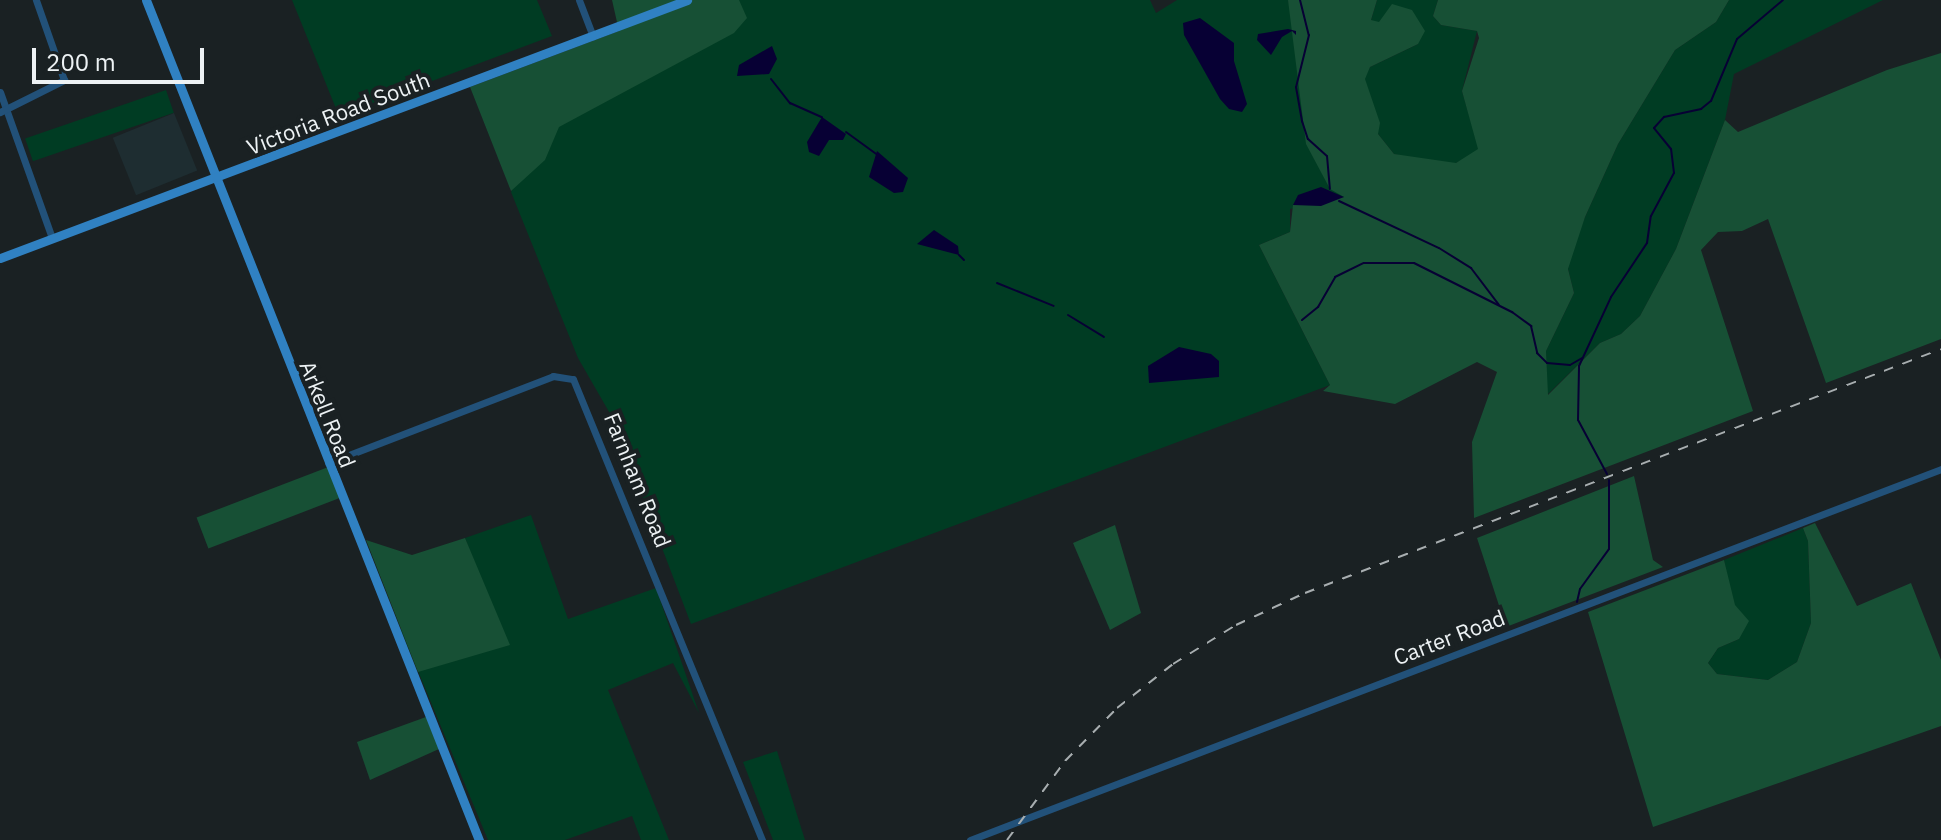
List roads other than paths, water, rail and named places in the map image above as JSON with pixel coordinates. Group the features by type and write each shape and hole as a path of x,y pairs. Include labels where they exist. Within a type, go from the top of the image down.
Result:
{"main road":[{"name":"Arkell Road","path":"146,0 479,840"},
{"name":"Victoria Road South","path":"0,258 687,0"}],"street":[{"path":"3,111 64,80 36,0"},
{"path":"579,0 593,36"},
{"path":"0,92 3,111 52,238"},
{"name":"Farnham Road","path":"328,463 553,376 578,382 762,840"},
{"name":"Carter Road","path":"970,840 1941,469"}],"waterway":[{"path":"1300,0 1309,35 1296,87 1308,139 1327,156 1330,189"},
{"path":"1607,474 1578,420 1579,366 1611,297 1647,243 1651,216 1674,173 1671,149 1654,128 1664,117 1701,109 1711,101 1737,39 1783,0"},
{"path":"771,79 790,103 822,117"},
{"path":"846,132 876,154"},
{"path":"1339,201 1439,248 1471,268 1499,305"},
{"path":"959,255 964,260"},
{"path":"1302,320 1318,307 1335,277 1364,263 1414,263 1512,312 1531,326 1537,353 1547,363 1570,365 1582,358"},
{"path":"997,283 1054,306"},
{"path":"1068,315 1104,337"},
{"path":"1577,602 1580,589 1609,549 1609,480"}],"railway":[{"path":"1007,840 1065,761 1117,708 1173,664 1236,625 1305,593 1941,349"}]}
